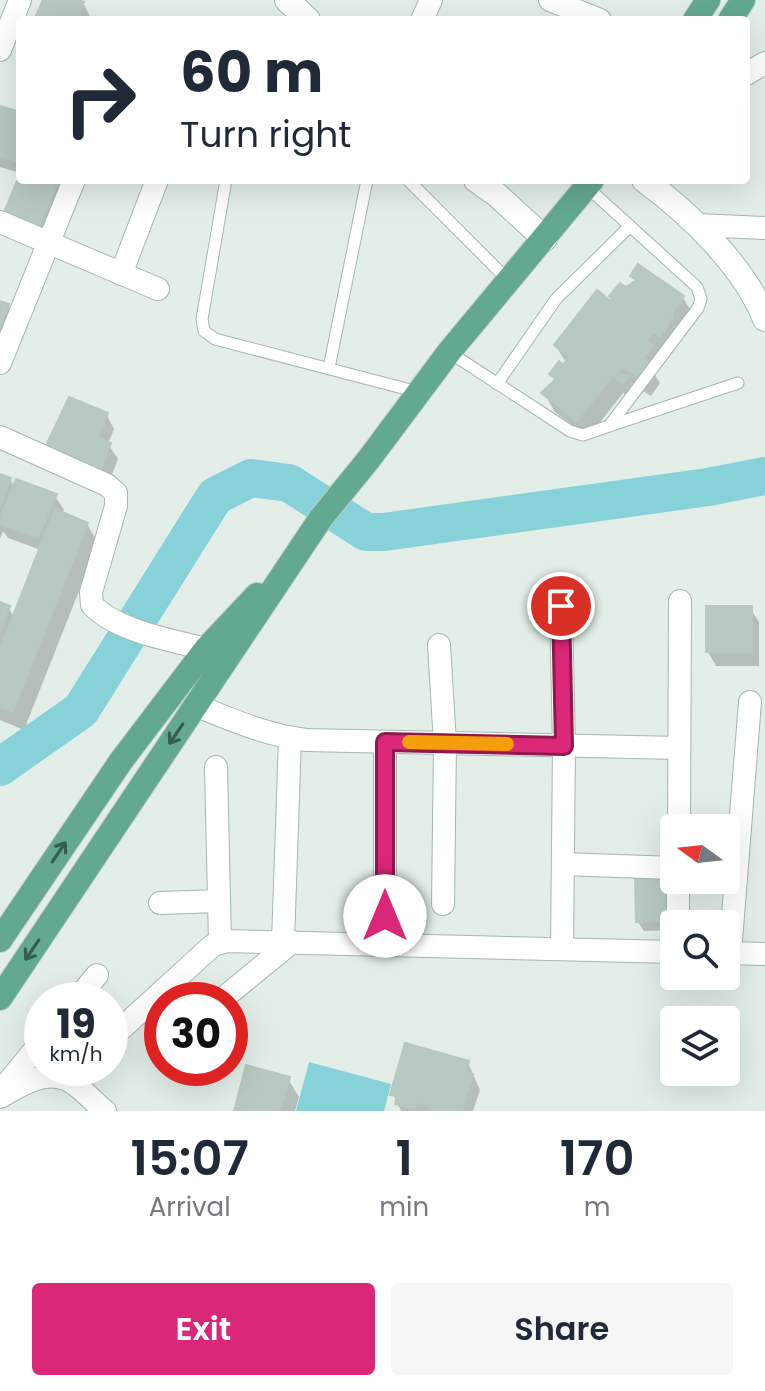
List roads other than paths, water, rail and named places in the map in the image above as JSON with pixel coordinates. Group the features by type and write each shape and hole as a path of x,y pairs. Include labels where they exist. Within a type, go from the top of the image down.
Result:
{"main road":[{"path":"287,0 304,16"},
{"path":"0,998 321,518 449,352 545,239 585,184"},
{"path":"649,184 697,225 727,260 763,312"},
{"path":"503,187 545,239"},
{"path":"0,940 121,761 206,649 297,552"}],"street":[{"path":"0,50 20,0"},
{"path":"550,0 596,12"},
{"path":"0,363 72,184"},
{"path":"121,274 155,184"},
{"path":"0,222 158,289"},
{"path":"697,225 765,228"},
{"path":"0,437 107,485 116,493 116,506 91,592 92,605 104,618 153,635 231,655"},
{"path":"679,814 680,601"},
{"path":"561,606 564,746 562,949"},
{"path":"439,645 445,743 443,904"},
{"path":"732,910 750,702"},
{"path":"195,705 254,729 290,738 679,748"},
{"path":"241,982 287,942 290,738"},
{"path":"385,742 385,945"},
{"path":"216,767 220,943"},
{"path":"563,864 660,867"},
{"path":"160,903 219,901"},
{"path":"128,1023 213,945 220,943 660,952"},
{"path":"740,953 765,954"},
{"path":"91,982 97,975"},
{"path":"0,1094 24,1064"},
{"path":"0,1094 24,1083"},
{"path":"83,1086 105,1111"}],"lane":[{"path":"225,184 202,319 204,331 215,339 419,393"},
{"path":"329,368 366,184"},
{"path":"412,184 509,281"},
{"path":"588,184 697,287 701,299 698,308 609,426"},
{"path":"497,384 556,299 630,226"},
{"path":"449,352 570,431 583,435 738,383"}],"water":[{"path":"309,1062 391,1084 384,1111 296,1111"}],"waterway":[{"path":"0,767 81,710 215,496 251,478 289,483 366,532 384,532 708,487 765,476"}]}
